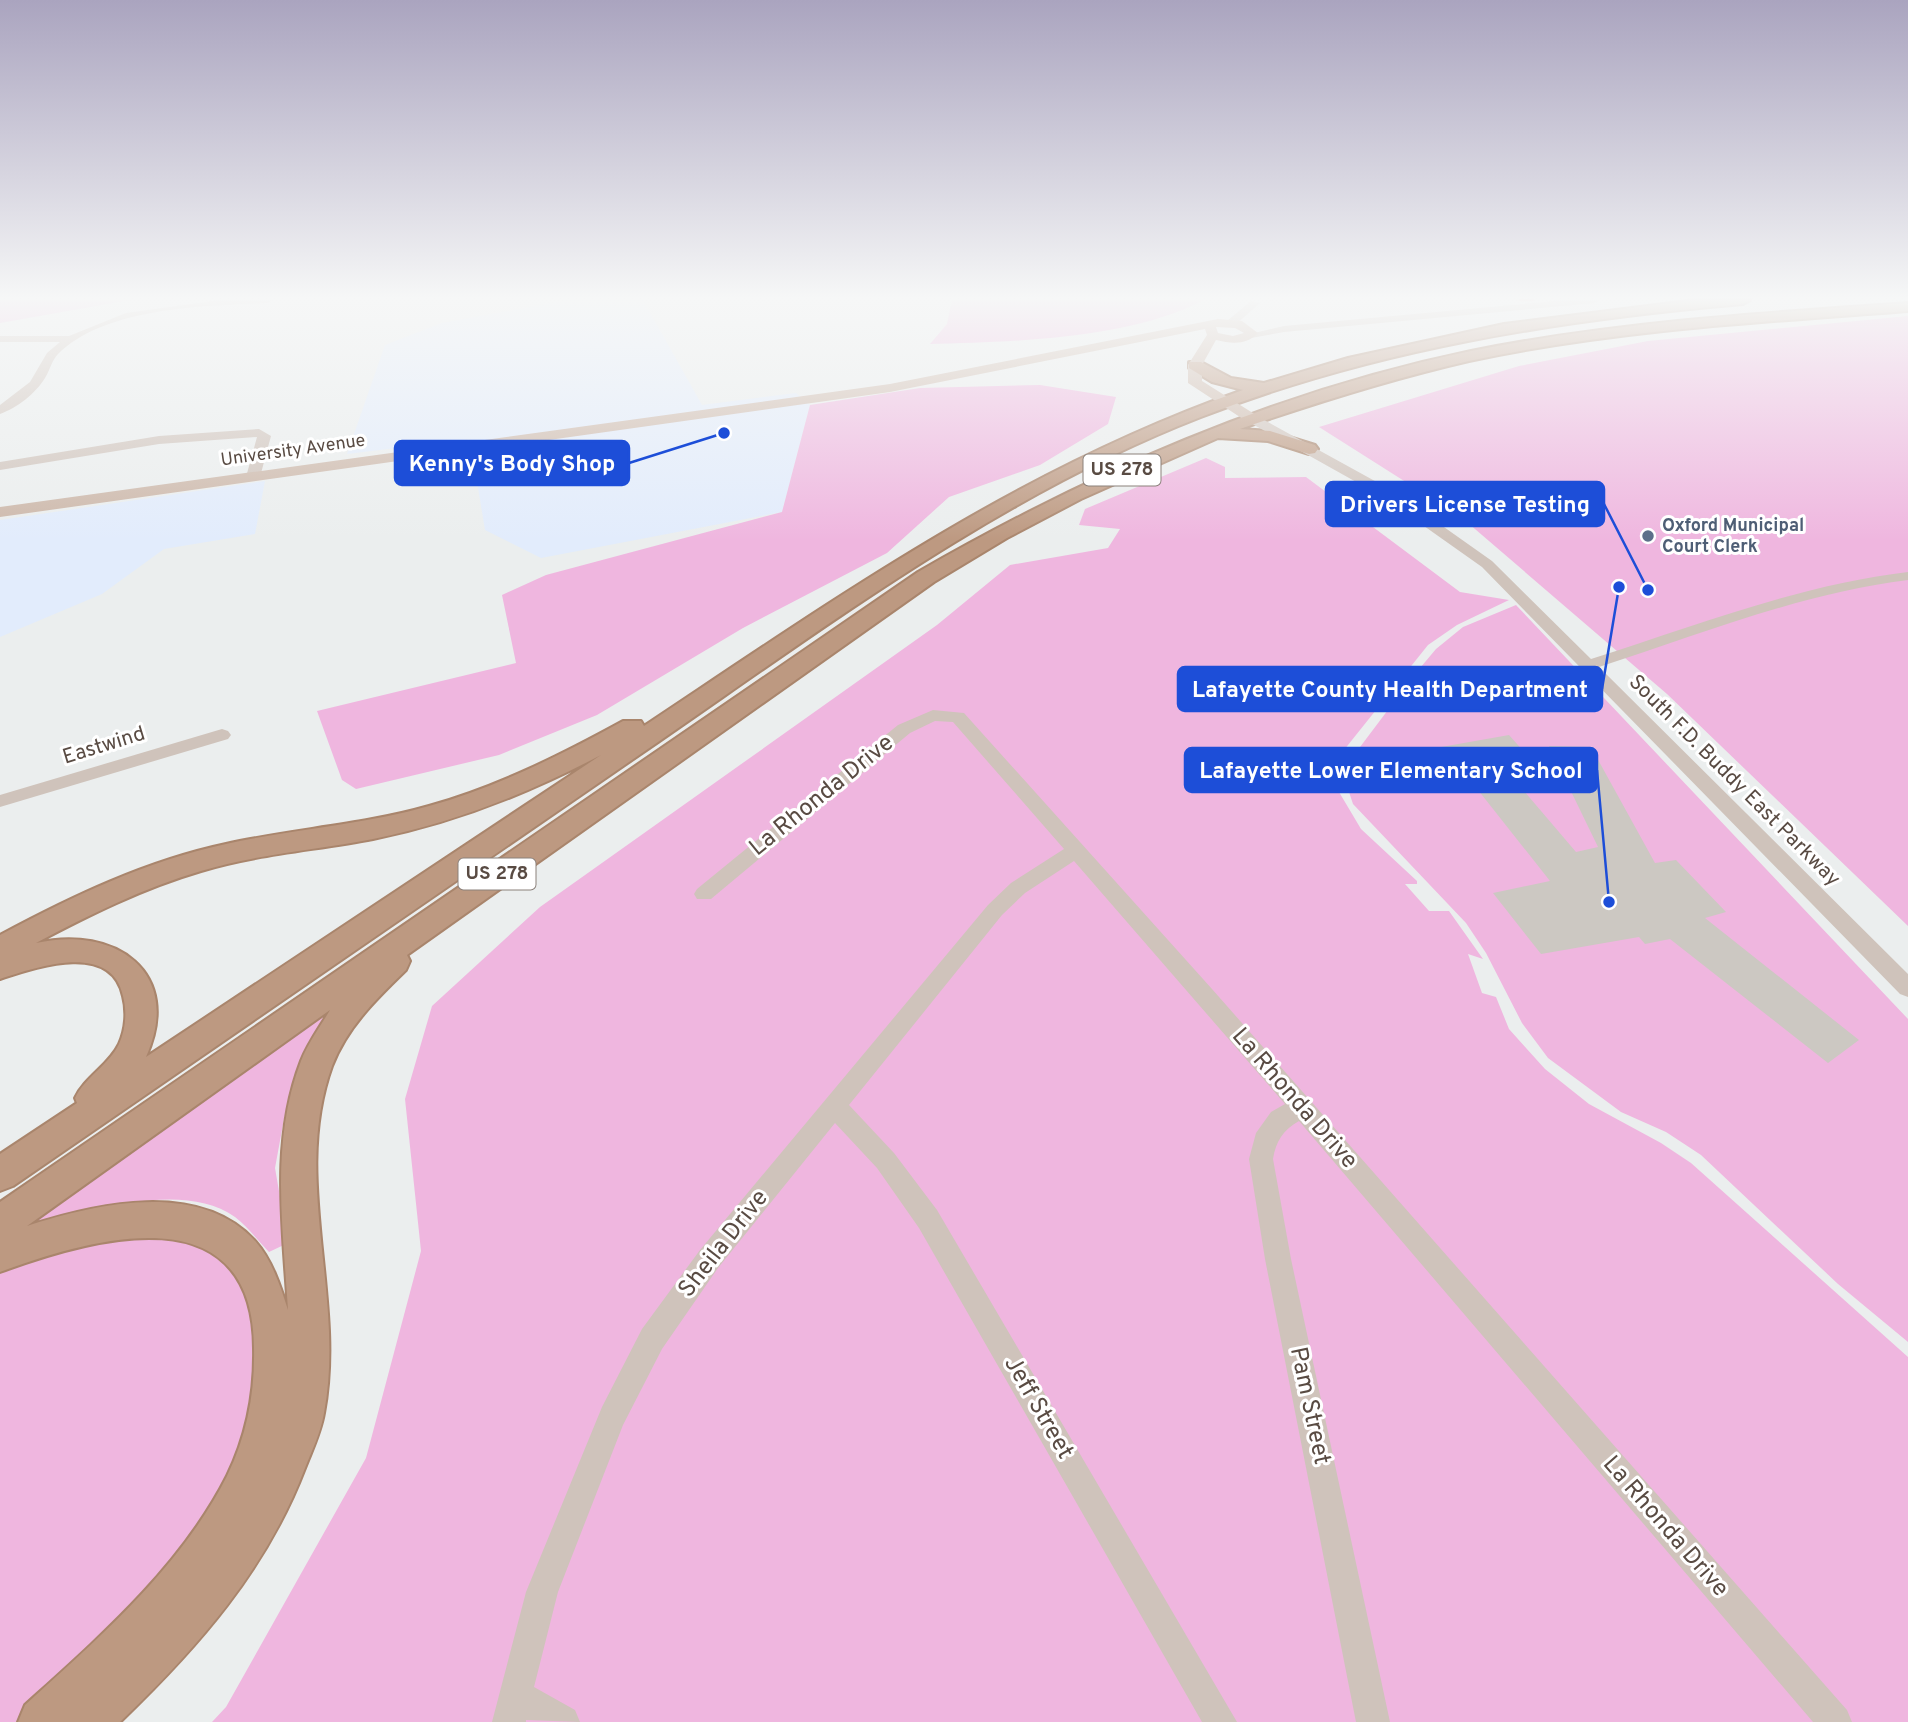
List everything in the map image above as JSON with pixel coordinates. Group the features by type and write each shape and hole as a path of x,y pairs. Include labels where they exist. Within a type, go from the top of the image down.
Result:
{"highway":[{"path":"1183,417 1194,380"},
{"path":"1220,380 1270,387"},
{"path":"1222,402 1293,380"},
{"path":"1251,418 1372,380"},
{"path":"1309,449 1286,430 1283,420 1288,411 1315,396"},
{"name":"US 278","path":"0,1174 802,631 979,516 1064,471 1222,402"},
{"name":"US 278","path":"0,1223 926,577 1065,497 1169,449 1251,418"},
{"path":"1169,449 1233,433 1270,436 1309,449"},
{"path":"0,949 69,911 145,878 264,846 399,824 470,803 541,776 802,631"},
{"path":"85,1722 172,1640 237,1562 278,1487 303,1413 311,1343 296,1175 300,1115 315,1066 343,1015 447,909"},
{"path":"0,967 27,957 65,950 95,952 118,961 134,978 142,999 141,1025 131,1055 103,1088 29,1155"},
{"path":"0,1254 41,1238 96,1222 158,1219 203,1227 240,1252 264,1291 274,1323 275,1388 260,1452 238,1496 187,1578 90,1679 42,1722"}],"main road":[{"name":"University Avenue","path":"0,512 875,390 923,380"},
{"path":"1209,380 1222,402 1251,418"}],"street":[{"path":"0,410 31,390 37,380"},
{"name":"South F.D. Buddy East Parkway","path":"1251,418 1388,494 1487,564 1908,988"},
{"path":"0,466 159,440 259,433 265,436 258,452 253,477"},
{"path":"1590,665 1803,596 1859,582 1908,576"},
{"name":"La Rhonda Drive","path":"704,894 900,732 933,715 958,717 1835,1722"},
{"name":"Eastwind","path":"0,802 222,735"},
{"name":"Sheila Drive","path":"513,1709 542,1592 612,1416 652,1339 709,1259 836,1108 995,910 1027,881 1075,851"},
{"name":"Pam Street","path":"1301,1107 1279,1119 1264,1141 1261,1159 1278,1259 1373,1722"},
{"name":"Jeff Street","path":"836,1108 866,1135 892,1166 928,1219 1220,1722"},
{"path":"513,1709 563,1722"}],"shaded area":[{"path":"373,380 688,380 702,405 796,393 810,405 782,512 541,558 485,530 470,439 347,454"},
{"path":"1472,380 1908,380 1908,926 1667,694 1461,517 1319,427"},
{"path":"1040,385 1116,397 1108,424 1040,465 949,497 887,553 743,628 597,715 499,755 356,789 342,780 317,711 516,663 502,595 546,575 782,512 810,405 920,388"},
{"path":"1206,458 1225,467 1225,478 1306,477 1460,592 1509,600 1457,625 1428,645 1336,760 1339,792 1361,829 1417,881 1417,884 1405,884 1429,911 1449,911 1483,959 1468,954 1482,993 1496,997 1509,1029 1545,1069 1589,1104 1661,1143 1691,1163 1908,1357 1908,1722 212,1722 226,1707 366,1458 421,1251 405,1099 432,1006 540,907 937,625 1010,565 1108,548 1120,529 1079,525 1085,509"},
{"path":"265,481 255,534 164,549 102,594 0,637 0,520"},
{"path":"1516,605 1908,1019 1908,1342 1838,1284 1701,1155 1666,1132 1621,1112 1548,1058 1522,1023 1486,953 1466,923 1353,804 1346,783 1348,763 1415,674 1436,649 1463,627"},
{"path":"338,1000 304,1055 284,1119 275,1168 288,1243 269,1252 235,1217 211,1205 183,1200 123,1204 9,1236"},
{"path":"94,1231 174,1231 214,1249 250,1288 263,1354 251,1428 214,1521 97,1655 16,1722 0,1722 0,1264"}],"building":[{"path":"1509,735 1535,764 1506,770 1576,852 1598,847 1549,746 1591,747 1655,863 1676,860 1726,912 1705,918 1859,1040 1828,1063 1670,939 1645,944 1639,937 1541,954 1493,893 1550,881 1467,776 1436,781 1413,752"}],"place":[{"name":"Kenny's Body Shop","path":"724,433"},
{"name":"Oxford Municipal Court Clerk","path":"1648,536"},
{"name":"Lafayette County Health Department","path":"1619,587"},
{"name":"Drivers License Testing","path":"1648,590"},
{"name":"Lafayette Lower Elementary School","path":"1609,902"}]}
